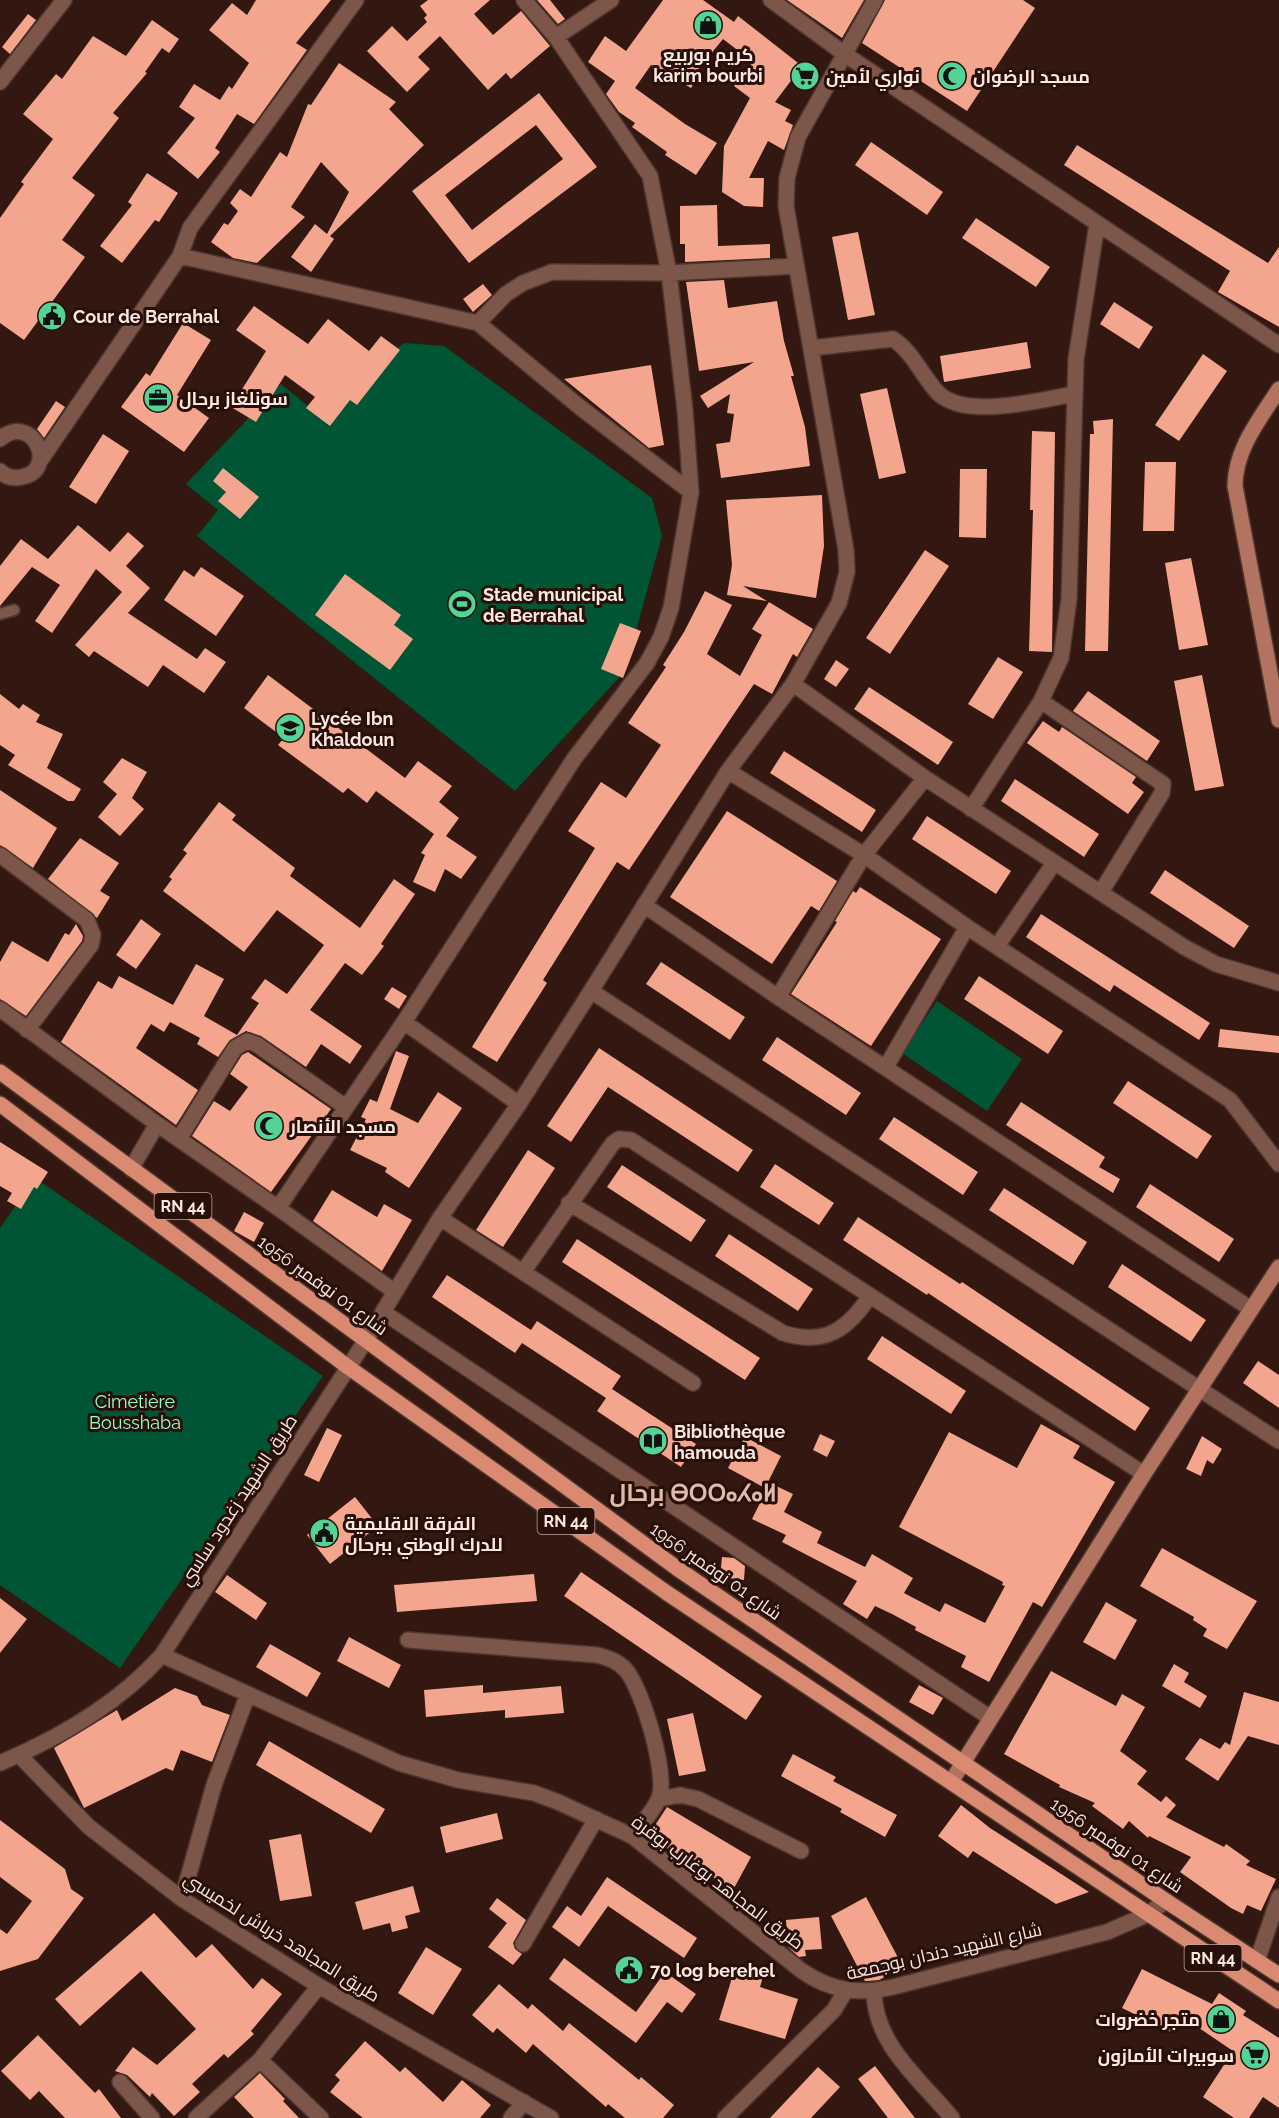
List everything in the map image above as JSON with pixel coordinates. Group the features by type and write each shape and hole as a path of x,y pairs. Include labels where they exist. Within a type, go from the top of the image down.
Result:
{"main road":[{"path":"1279,389 1239,454 1234,486 1279,720"},
{"name":"شارع 01 نوفمبر 1956","path":"0,1072 669,1562 1166,1901 1279,1975"},
{"name":"RN 44","path":"0,1104 348,1367 667,1593 1146,1915 1279,2001"},
{"path":"951,1782 1144,1474 1279,1267"}],"street":[{"path":"0,82 64,0"},
{"path":"2,475 11,478 26,477 37,468 180,256 190,228 357,0"},
{"path":"278,1208 404,1022 574,759 647,663 661,637 671,608 691,492 685,410 669,273 648,169 556,37 524,0"},
{"path":"556,37 611,0"},
{"path":"771,0 846,55 1279,345"},
{"name":"طريق الشهيد زغدود ساسي","path":"0,1763 20,1755 111,1702 133,1685 162,1655 366,1340 440,1218 519,1104 729,771 793,684 839,603 847,572 846,550 832,455 786,206 790,161 798,137 875,0"},
{"path":"971,809 1041,701 1061,658 1065,633 1072,532 1076,359 1097,224"},
{"path":"180,256 478,322 581,408 691,492"},
{"path":"478,322 507,294 523,283 552,272 669,273 796,266"},
{"path":"811,348 893,339 909,353 940,394 950,401 968,407 1017,404 1074,394"},
{"path":"0,439 13,432 28,435 39,446 40,461"},
{"path":"793,684 971,809 1184,947 1216,964 1279,983"},
{"path":"1041,701 1163,783 1162,793 1101,892"},
{"path":"729,771 864,855 967,927 1230,1100 1279,1164"},
{"path":"778,997 864,855 925,778"},
{"path":"0,855 87,920 93,935 91,945 27,1030"},
{"path":"996,946 1054,863"},
{"path":"644,905 778,997 1251,1309"},
{"path":"886,1067 967,927"},
{"path":"591,991 1279,1441"},
{"path":"0,1009 157,1125 395,1292"},
{"path":"404,1022 519,1104"},
{"path":"179,1139 235,1048 247,1041 256,1044 345,1106"},
{"path":"131,1168 157,1125"},
{"path":"523,1272 613,1143 625,1138 1144,1474"},
{"path":"569,1203 745,1312 790,1335 809,1338 834,1333 855,1318 870,1296"},
{"path":"440,1218 693,1383"},
{"path":"383,1312 989,1718"},
{"path":"408,1640 586,1654 611,1659 630,1676 655,1744 662,1775 659,1799 632,1836"},
{"name":"طريق المجاهد بوغارب بوقرة","path":"162,1655 399,1763 458,1780 534,1793 632,1836 802,1971 816,1980 846,1990"},
{"path":"182,1899 214,1785 248,1694"},
{"name":"طريق المجاهد خرباش لخميسي","path":"20,1755 89,1827 182,1899 319,1986 550,2118"},
{"path":"659,1799 680,1795 698,1799 801,1851"},
{"path":"523,1944 596,1819"},
{"path":"1257,1961 1274,1927 1279,1897"},
{"name":"شارع الشهيد دندان بوجمعة","path":"725,2118 834,2010 846,1990 874,1992 1107,1932 1146,1915 1166,1901"},
{"path":"196,2118 260,2060 319,1986"},
{"path":"874,1992 876,2018 887,2041 952,2118"},
{"path":"260,2060 321,2118"},
{"path":"120,2082 152,2118"},
{"path":"511,2118 524,2102"}],"lane":[{"path":"0,614 14,610"}],"green space":[{"name":"Stade municipal de Berrahal","path":"404,343 444,346 652,498 662,536 625,671 515,791 197,536 218,510 186,484 281,384 319,415"},
{"path":"937,1001 1022,1059 987,1111 902,1053"},
{"name":"Cimetière Bousshaba","path":"35,1178 323,1376 120,1668 0,1585 0,1228"}],"building":[{"path":"256,0 331,0 296,43 307,50 254,124 237,114 215,148 220,152 198,179 167,153 195,118 179,107 194,84 220,100 229,86 232,89 249,63 209,30 232,3 247,15"},
{"path":"428,0 490,0 474,14 493,35 521,11 550,46 511,79 506,73 488,90 440,36 418,57 430,69 407,92 367,51 392,26 407,41 427,22 424,18 427,15 420,6"},
{"path":"537,0 550,0 565,19 558,24"},
{"path":"663,0 703,0 734,22 738,16 802,66 775,102 791,110 785,121 793,125 784,150 768,141 749,178 764,178 763,207 744,206 722,192 724,146 750,98 734,86 753,62 723,39 696,72 699,74 691,88 651,65 635,88 685,124 717,143 696,175 665,155 667,152 632,127 635,123 619,112 606,94 615,81 588,62 605,36 626,51"},
{"path":"787,0 864,0 842,38"},
{"name":"مسجد الرضوان","path":"885,0 1023,0 1035,8 967,111 862,43"},
{"path":"28,14 36,20 10,54 2,47"},
{"path":"152,20 179,39 169,53 162,48 145,72 147,73 113,113 119,118 72,178 95,195 62,240 85,257 24,340 0,323 0,218 24,184 21,182 53,139 23,114 56,74 62,79 93,36 126,56"},
{"path":"339,63 396,102 389,109 424,145 330,236 334,239 311,272 291,257 315,224 327,234 349,192 321,162 291,207 305,217 257,263 233,258 211,242 224,223 228,225 238,211 230,203 240,189 251,197 280,152 287,157 308,104 311,105"},
{"path":"539,93 597,167 469,263 412,191","holes":["536,125 563,159 472,230 445,195"]},
{"path":"871,142 943,192 927,215 855,165"},
{"path":"1077,145 1268,263 1279,247 1279,327 1218,292 1230,271 1064,165"},
{"path":"147,173 178,193 159,222 155,220 122,263 100,246 132,205 128,202"},
{"path":"717,205 718,246 770,244 770,258 685,262 685,244 680,244 680,206"},
{"path":"976,218 1050,267 1036,287 962,238"},
{"path":"858,232 875,315 848,320 832,237"},
{"path":"724,280 728,308 777,301 784,341 794,376 791,376 805,427 810,466 721,478 716,444 730,442 734,414 727,413 730,394 708,408 700,396 754,362 699,371 686,282"},
{"path":"483,284 492,295 473,312 463,299"},
{"path":"1114,302 1153,327 1139,349 1100,324"},
{"path":"254,306 308,344 328,319 369,351 381,336 400,350 357,405 350,400 330,426 306,408 315,397 285,375 256,422 231,407 266,351 236,330"},
{"path":"183,323 211,340 177,395 209,418 184,452 121,407 146,373 150,376"},
{"path":"1027,342 1031,368 944,382 940,356"},
{"path":"1203,354 1227,371 1179,441 1155,425"},
{"path":"651,365 664,445 649,448 564,379"},
{"path":"887,388 906,473 879,479 860,394"},
{"path":"56,401 65,407 44,438 37,429"},
{"path":"1113,419 1108,651 1085,651 1090,434 1094,434 1093,421"},
{"path":"1032,431 1055,432 1052,652 1029,651 1033,510 1030,510"},
{"path":"103,434 129,451 96,504 69,487"},
{"path":"1145,462 1176,462 1174,531 1143,531"},
{"path":"223,468 259,497 240,519 218,501 226,492 213,481"},
{"path":"960,469 987,469 986,538 959,537"},
{"path":"822,495 824,546 816,598 743,586 767,601 727,595 732,565 726,500"},
{"path":"78,525 110,552 128,532 144,546 126,566 150,588 128,613 197,659 205,648 226,662 204,693 163,665 148,687 94,651 89,657 75,645 122,592 96,569 52,633 35,621 60,585 32,567 0,606 0,566 21,539 48,559"},
{"path":"925,550 949,566 890,654 866,638"},
{"path":"1191,558 1208,645 1179,650 1165,563"},
{"path":"201,567 244,596 216,636 164,600 184,570 194,577"},
{"path":"345,574 401,615 394,625 413,639 390,670 315,615"},
{"path":"705,591 732,605 707,654 740,676 762,635 752,629 769,602 813,629 797,657 793,654 772,694 754,684 629,870 617,862 543,980 547,983 497,1062 472,1047 595,848 568,831 601,782 626,798 661,745 628,723 666,667 663,665 684,632"},
{"path":"620,623 641,631 623,678 601,669"},
{"path":"998,657 1023,672 993,719 968,704"},
{"path":"836,660 849,669 836,687 824,679"},
{"path":"268,675 405,778 418,761 452,786 439,802 459,818 446,836 477,857 461,879 445,869 435,892 413,882 425,855 421,853 434,834 376,791 367,803 348,788 343,793 278,745 284,738 244,708"},
{"path":"1202,675 1224,786 1195,791 1174,681"},
{"path":"869,687 953,742 938,765 854,709"},
{"path":"1088,691 1160,741 1147,761 1073,711"},
{"path":"0,694 19,709 23,704 40,715 36,722 63,734 47,768 81,789 74,801 68,801 8,765 15,755 0,745"},
{"path":"1043,721 1059,732 1062,727 1136,777 1132,783 1144,792 1128,814 1027,743"},
{"path":"784,751 876,810 862,832 770,773"},
{"path":"122,758 147,772 132,798 144,809 120,836 98,817 117,794 103,782"},
{"path":"1015,779 1099,834 1084,857 1001,801"},
{"path":"0,790 57,828 33,868 0,845"},
{"path":"219,802 236,815 232,820 295,868 290,876 360,928 394,879 415,894 381,944 384,946 362,975 345,963 310,1010 362,1046 350,1064 321,1044 306,1067 261,1036 246,1031 230,1040 218,1057 197,1044 200,1038 170,1022 164,1032 151,1024 136,1048 198,1090 176,1125 61,1042 98,981 112,989 119,976 173,1005 196,964 224,979 204,1016 237,1035 259,1003 251,998 265,979 287,994 324,945 277,910 244,952 163,891 172,879 169,877 187,853 183,850"},
{"path":"727,811 837,881 819,911 811,906 772,964 670,897"},
{"path":"927,816 1011,871 996,894 912,839"},
{"path":"80,838 119,863 100,891 110,897 97,918 48,879"},
{"path":"1165,870 1249,926 1234,948 1150,893"},
{"path":"860,887 941,939 871,1046 791,994 837,922 835,921 853,891 856,893"},
{"path":"1041,914 1210,1023 1199,1040 1114,985 1110,992 1026,937"},
{"path":"141,919 161,934 136,969 116,955"},
{"path":"76,924 83,936 82,941 26,1016 0,999 0,962 12,941 48,962 65,933 69,935"},
{"path":"661,962 745,1017 730,1040 646,984"},
{"path":"979,976 1063,1031 1048,1054 964,999"},
{"path":"392,987 407,996 399,1009 384,999"},
{"path":"1220,1029 1279,1036 1279,1053 1218,1047"},
{"path":"777,1037 861,1093 846,1115 762,1060"},
{"path":"599,1048 753,1150 738,1172 608,1087 571,1142 547,1126"},
{"path":"396,1051 409,1056 390,1109 418,1123 438,1092 462,1108 409,1188 385,1172 387,1168 350,1150 366,1119 361,1117 370,1099 377,1102"},
{"name":"مسجد الأنصار","path":"248,1052 331,1109 271,1192 192,1136 214,1101 230,1111 248,1087 230,1074 242,1055"},
{"path":"1128,1081 1212,1136 1197,1159 1113,1103"},
{"path":"1021,1102 1105,1157 1099,1167 1120,1179 1113,1193 1006,1125"},
{"path":"894,1117 978,1172 963,1195 879,1139"},
{"path":"0,1142 48,1172 37,1189 34,1187 21,1209 7,1201 12,1193 0,1186"},
{"path":"528,1150 555,1168 503,1247 476,1230"},
{"path":"775,1164 834,1203 819,1225 760,1187"},
{"path":"622,1165 706,1220 691,1242 607,1187"},
{"path":"1150,1184 1234,1239 1219,1262 1136,1207"},
{"path":"1004,1188 1087,1242 1073,1265 989,1210"},
{"path":"332,1190 377,1217 384,1204 412,1220 382,1271 313,1221"},
{"path":"244,1212 264,1223 254,1242 234,1231"},
{"path":"858,1217 960,1284 962,1282 1150,1408 1135,1431 928,1293 927,1295 843,1240"},
{"path":"729,1234 813,1289 798,1311 715,1256"},
{"path":"577,1239 760,1358 745,1380 562,1262"},
{"path":"1122,1264 1206,1320 1191,1342 1108,1287"},
{"path":"447,1275 531,1330 537,1321 621,1376 612,1389 696,1444 681,1467 597,1411 606,1398 522,1343 515,1353 432,1297"},
{"path":"882,1336 966,1391 951,1414 867,1359"},
{"path":"1258,1361 1279,1375 1279,1408 1243,1383"},
{"path":"1041,1424 1080,1446 1073,1458 1115,1482 1042,1607 1033,1602 989,1682 961,1667 966,1656 915,1630 916,1627 892,1614 875,1606 867,1619 843,1604 857,1581 782,1542 786,1535 752,1519 770,1483 793,1494 784,1512 822,1532 817,1543 865,1567 872,1554 913,1578 904,1593 940,1612 945,1603 985,1623 1005,1586 1002,1585 1003,1582 899,1527 949,1432 1017,1468"},
{"path":"327,1428 342,1435 319,1482 304,1475"},
{"path":"820,1434 835,1441 827,1457 813,1450"},
{"path":"1202,1436 1222,1449 1213,1464 1207,1460 1201,1476 1186,1469"},
{"path":"745,1437 781,1456 765,1488 728,1468"},
{"path":"355,1497 378,1526 330,1564 307,1535"},
{"path":"1162,1548 1257,1601 1227,1649 1203,1636 1207,1629 1193,1620 1194,1617 1140,1586"},
{"path":"722,1557 734,1558 745,1566 744,1580 720,1577"},
{"path":"581,1572 762,1696 746,1720 564,1596"},
{"path":"534,1574 537,1601 397,1612 394,1585"},
{"path":"227,1575 267,1603 256,1620 215,1592"},
{"path":"0,1598 27,1619 0,1653"},
{"path":"1106,1602 1137,1620 1115,1660 1083,1642"},
{"path":"349,1637 401,1665 389,1688 337,1661"},
{"path":"270,1644 321,1673 307,1697 256,1667"},
{"path":"1174,1664 1189,1673 1184,1682 1207,1696 1200,1708 1162,1686"},
{"path":"1051,1671 1116,1706 1122,1694 1145,1707 1120,1751 1147,1771 1137,1784 1161,1802 1166,1796 1176,1805 1166,1817 1224,1847 1226,1844 1250,1861 1246,1865 1276,1879 1261,1911 1247,1905 1243,1914 1231,1908 1180,1872 1191,1857 1149,1836 1148,1838 1129,1821 1123,1829 1092,1806 1095,1803 1059,1787 1060,1785 1004,1754"},
{"path":"483,1685 483,1693 561,1686 564,1713 505,1718 505,1710 426,1717 424,1690"},
{"path":"919,1685 943,1698 933,1715 909,1702"},
{"path":"175,1688 197,1696 202,1705 230,1715 212,1762 181,1750 173,1771 166,1768 84,1808 54,1748 117,1710 122,1721"},
{"path":"1244,1692 1279,1702 1279,1745 1248,1736 1218,1781 1185,1759 1200,1738 1220,1749 1225,1742 1230,1745"},
{"path":"693,1713 706,1771 679,1776 667,1719"},
{"path":"269,1741 385,1809 371,1833 256,1765"},
{"path":"793,1754 836,1777 833,1781 897,1815 885,1837 840,1812 842,1809 781,1776"},
{"path":"961,1805 990,1828 1089,1892 1056,1904 973,1851 968,1858 938,1836"},
{"path":"667,1807 751,1857 733,1890 648,1836"},
{"path":"497,1813 503,1839 446,1853 440,1827"},
{"path":"0,1820 65,1869 71,1889 84,1898 38,1959 0,1971 0,1929 7,1934 32,1901 0,1877"},
{"path":"301,1834 312,1896 280,1901 269,1840"},
{"path":"607,1877 697,1938 684,1958 608,1906 579,1947 552,1927 567,1906 581,1916"},
{"path":"413,1886 420,1912 405,1916 408,1928 392,1932 390,1923 363,1930 355,1902"},
{"path":"866,1897 903,1967 879,1980 868,1981 865,1981 831,1916"},
{"path":"497,1898 526,1920 513,1943 515,1949 522,1954 513,1965 488,1947 507,1923 489,1909"},
{"path":"154,1913 196,1958 212,1944 253,1989 262,1978 282,1994 251,2031 254,2034 228,2058 224,2054 192,2084 200,2092 174,2116 152,2093 150,2097 127,2075 115,2071 133,2047 157,2065 196,2029 141,1971 80,2026 55,1999"},
{"path":"819,1917 822,1949 805,1950 806,1956 799,1957 788,1947 786,1920"},
{"path":"426,1947 462,1969 433,2015 398,1993"},
{"path":"564,1958 636,2012 665,1972 696,1994 682,2013 667,2002 636,2043 549,1979"},
{"path":"735,1968 763,1977 760,1987 798,1999 785,2039 719,2020"},
{"path":"1142,1969 1212,2004 1219,1993 1246,2011 1243,2015 1279,2038 1279,2108 1263,2097 1249,2118 1234,2118 1203,2097 1233,2051 1180,2015 1171,2032 1122,2008"},
{"path":"499,1984 528,2009 532,2004 563,2031 569,2023 639,2080 641,2077 674,2105 663,2118 625,2118 608,2104 606,2107 533,2044 526,2053 497,2028 493,2033 472,2015"},
{"path":"38,2035 95,2093 99,2089 121,2118 65,2118 39,2091 30,2100 1,2071"},
{"path":"365,2041 400,2072 405,2067 443,2102 462,2080 491,2105 480,2118 363,2118 330,2092 340,2080 335,2075"},
{"path":"875,2066 915,2118 888,2118 858,2079"},
{"path":"818,2067 840,2087 811,2118 770,2118"},
{"path":"260,2073 285,2099 283,2101 299,2118 254,2118 234,2097"}],"place":[{"name":"كريم بوربيع karim bourbi","path":"708,25"},
{"name":"نواري لأمين","path":"805,76"},
{"name":"مسجد الرضوان","path":"952,76"},
{"name":"Cour de Berrahal","path":"52,316"},
{"name":"سونلغاز برحال","path":"158,398"},
{"name":"Stade municipal de Berrahal","path":"462,604"},
{"name":"Lycée Ibn Khaldoun","path":"290,728"},
{"name":"مسجد الأنصار","path":"269,1126"},
{"name":"Bibliothèque hamouda","path":"653,1441"},
{"name":"الفرقة الاقليمية للدرك الوطني ببرحال","path":"324,1533"},
{"name":"70 log berehel","path":"629,1970"},
{"name":"متجر خضروات","path":"1221,2019"},
{"name":"سوبيرات الأمازون","path":"1255,2055"}],"district":[{"name":"برحال ⴱⵔⵔⴰⵃⴰⵍ","path":"693,1492"}]}
